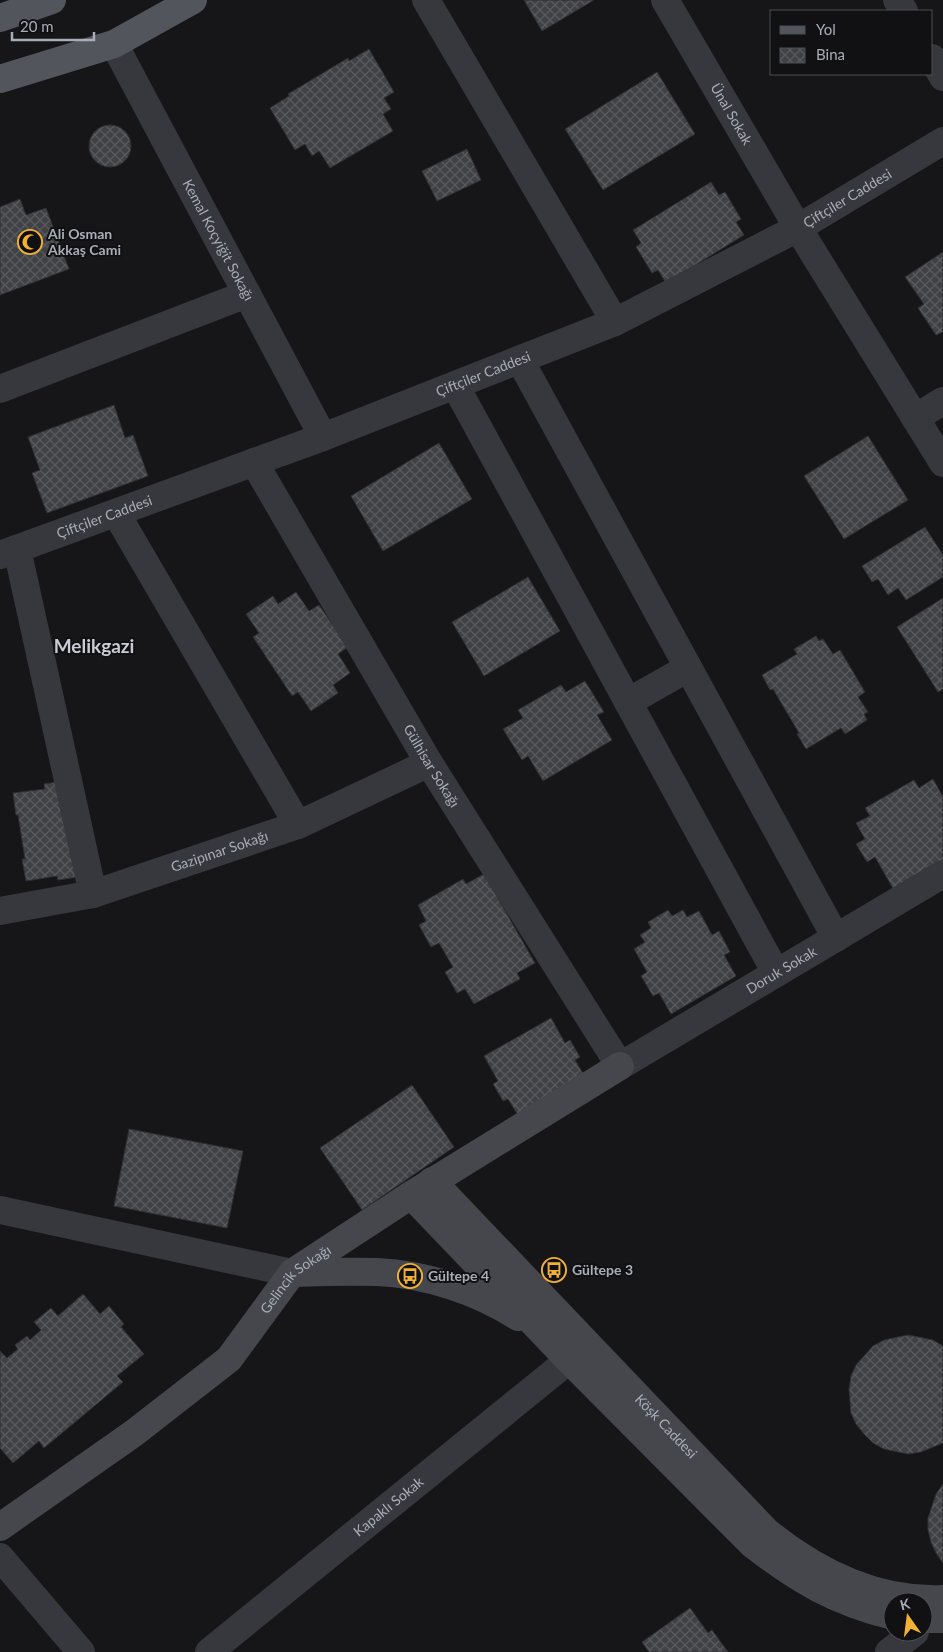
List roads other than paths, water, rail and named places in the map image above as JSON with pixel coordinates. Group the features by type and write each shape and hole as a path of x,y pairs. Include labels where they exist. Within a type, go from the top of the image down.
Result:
{"main road":[{"path":"0,18 52,0"},
{"path":"0,79 114,44 193,0"}],"street":[{"path":"426,0 615,322"},
{"name":"Ünal Sokak","path":"664,0 798,228 943,462"},
{"name":"Kemal Koçyiğit Sokağı","path":"114,44 323,437"},
{"path":"933,60 943,77"},
{"name":"Çiftçiler Caddesi","path":"8,552 323,437 615,322 798,228 943,142"},
{"path":"0,389 247,294"},
{"path":"520,360 836,938"},
{"path":"455,385 776,973"},
{"path":"915,418 943,401"},
{"name":"Gülhisar Sokağı","path":"254,462 429,763 620,1066"},
{"path":"116,513 298,824"},
{"path":"8,552 93,894"},
{"path":"628,702 688,668"},
{"name":"Gazipınar Sokağı","path":"0,911 93,894 298,824 429,763"},
{"name":"Doruk Sokak","path":"620,1066 943,874"},
{"name":"Gelincik Sokağı","path":"0,1527 134,1433 229,1359 292,1273 421,1188 620,1066"},
{"name":"Köşk Caddesi","path":"421,1188 543,1332 725,1518 760,1550 807,1584 857,1606 883,1613"},
{"name":"Köşk Caddesi","path":"421,1188 768,1532 787,1548 828,1573 872,1591 883,1593"},
{"path":"0,1210 292,1273 377,1272 410,1276 442,1283 478,1296 543,1332"},
{"name":"Kapaklı Sokak","path":"209,1652 570,1360"},
{"path":"0,1557 81,1652"},
{"path":"889,1652 901,1642"}],"place":[{"name":"Ali Osman Akkaş Cami","path":"30,242"},
{"name":"Gültepe 3","path":"554,1270"},
{"name":"Gültepe 4","path":"410,1276"}],"district":[{"name":"Melikgazi","path":"94,646"}]}
